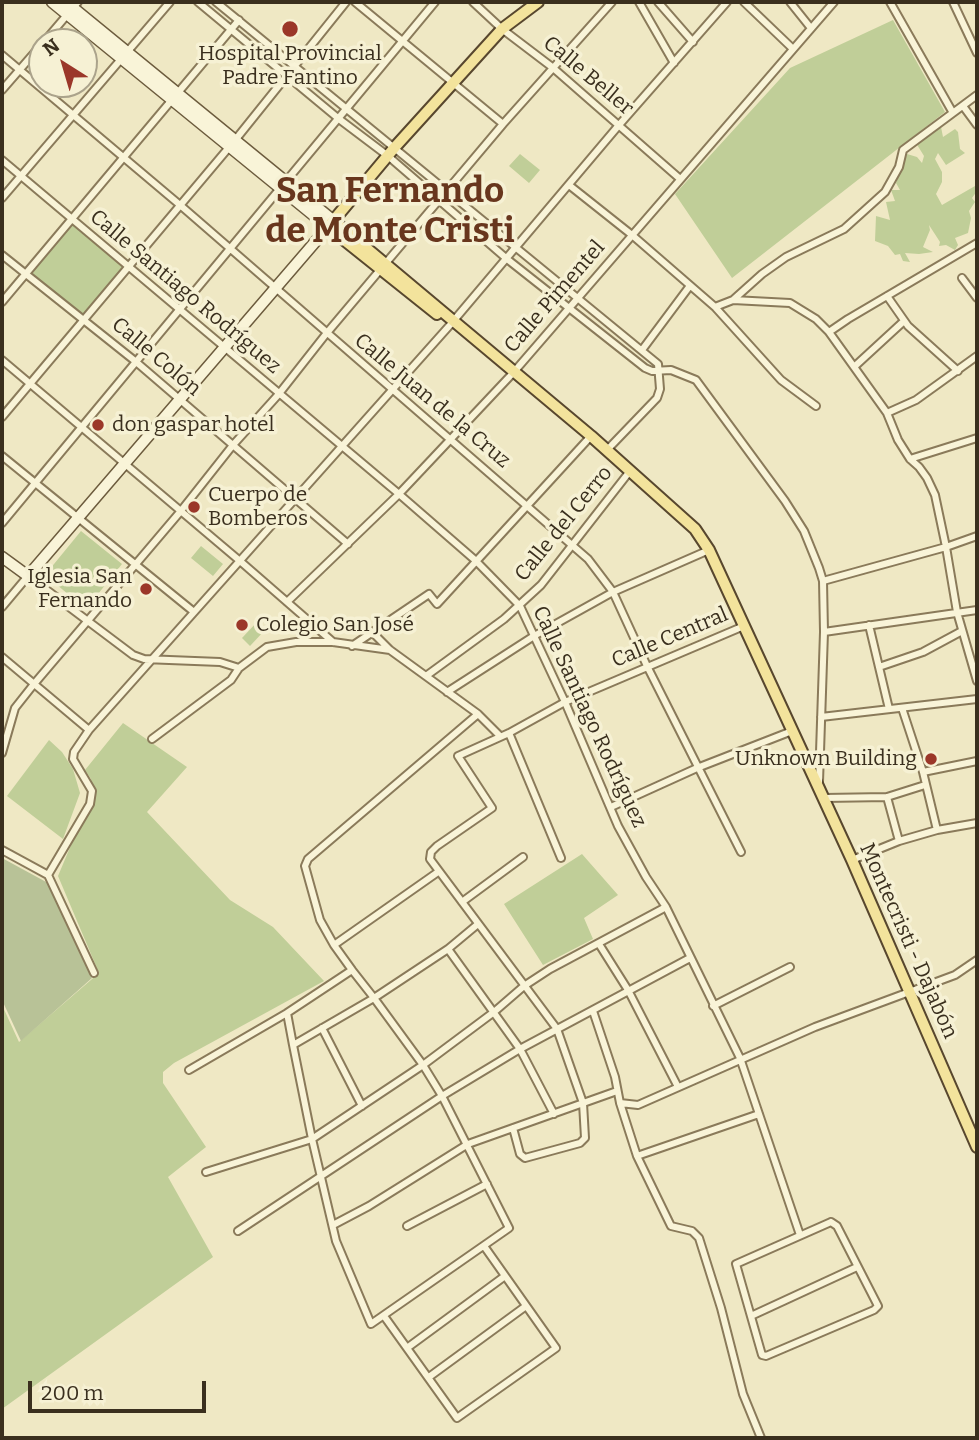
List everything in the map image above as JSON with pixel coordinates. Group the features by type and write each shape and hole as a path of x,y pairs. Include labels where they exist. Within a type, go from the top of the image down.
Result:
{"main road":[{"path":"331,224 502,29 538,2"},
{"name":"Montecristi - Dajabón","path":"331,224 607,450 695,529 709,550 852,860 977,1147"}],"street":[{"path":"2,607 331,224 123,56 71,7 51,2"},
{"path":"2,198 170,2"},
{"path":"198,2 338,119 448,191 658,364 660,389 657,398 607,450"},
{"path":"216,2 347,109 439,201 507,259 645,368 652,371 671,369 696,380 785,501 813,549 823,582 821,794 887,797 925,785"},
{"path":"2,417 232,144 346,2"},
{"path":"355,2 503,124"},
{"path":"2,523 135,360 436,2"},
{"name":"Calle Beller","path":"473,2 502,29 552,66 679,178"},
{"path":"2,752 15,708 34,684 552,66 612,2"},
{"path":"639,2 674,64"},
{"path":"658,2 693,42"},
{"path":"48,875 90,804 92,792 72,759 89,730 452,323 727,2"},
{"path":"744,2 792,48"},
{"path":"790,2 810,27"},
{"name":"Calle Pimentel","path":"287,602 399,494 513,373 834,2"},
{"path":"890,2 953,113"},
{"path":"953,2 977,53"},
{"path":"55,28 71,7"},
{"path":"2,302 239,20"},
{"name":"Calle Juan de la Cruz","path":"2,55 451,438 588,559 613,592 697,768 741,852"},
{"path":"2,90 28,60"},
{"path":"715,307 733,300 786,257 844,229 885,192 899,167 902,150 977,95"},
{"path":"963,106 977,125"},
{"name":"Calle Santiago Rodríguez","path":"2,160 278,395 399,494 475,560 520,606 632,852 666,907 740,1058 800,1235"},
{"path":"569,185 715,307 781,380 816,406"},
{"path":"829,332 977,243"},
{"name":"Calle Colón","path":"2,255 135,360 348,544"},
{"path":"962,278 977,298"},
{"path":"642,350 689,287"},
{"path":"887,296 904,321 958,371"},
{"path":"733,300 790,303 816,319 829,332 887,413 898,440 910,459 919,467 934,495 957,612 977,681"},
{"path":"854,367 904,321"},
{"path":"887,413 916,400 977,356"},
{"path":"2,360 333,642"},
{"path":"352,646 429,594 437,604 590,436"},
{"path":"910,459 977,438"},
{"path":"2,456 194,612"},
{"name":"Calle del Cerro","path":"426,676 520,606 541,585 629,471"},
{"path":"823,582 977,536"},
{"path":"447,692 534,636 613,592 709,550"},
{"path":"2,557 133,655 152,659 220,662 239,667"},
{"path":"824,632 977,610"},
{"path":"869,625 889,709"},
{"name":"Calle Central","path":"439,872 430,859 431,852 492,808 458,756 509,733 565,702 744,626"},
{"path":"879,667 923,652 962,631"},
{"path":"368,648 370,635"},
{"path":"370,635 478,714 500,736"},
{"path":"152,739 231,680 239,667 267,647 296,642 333,642 390,650"},
{"path":"2,657 89,730"},
{"path":"821,717 977,699"},
{"path":"902,708 923,772 937,830"},
{"path":"287,1013 336,1241 371,1324 509,1228 468,1144 423,1065 334,945 315,908 305,866 309,859 478,714"},
{"path":"611,807 697,768 792,731"},
{"path":"509,733 561,858"},
{"path":"923,772 977,761"},
{"path":"887,797 899,841"},
{"path":"852,860 899,841 937,830 977,824"},
{"path":"2,850 48,875 94,973"},
{"path":"461,902 523,857"},
{"path":"334,945 439,872 557,1029 583,1102 583,1142 525,1158 520,1154 513,1128"},
{"path":"206,1172 312,1139 423,1065 524,986 550,969 666,907"},
{"path":"293,1045 374,998 448,949 478,924"},
{"path":"599,944 628,990 678,1087"},
{"path":"448,949 520,1049 554,1114"},
{"path":"238,1231 442,1096 520,1049 690,958"},
{"path":"620,1102 638,1105 815,1027 956,975 977,960"},
{"path":"713,1006 790,967"},
{"path":"189,1070 287,1013 352,970"},
{"path":"593,1011 637,1156 671,1226 692,1231 699,1238 721,1307 743,1394 761,1438"},
{"path":"321,1028 362,1106"},
{"path":"333,1225 369,1206 468,1144 617,1091"},
{"path":"637,1156 759,1114"},
{"path":"407,1226 487,1184"},
{"path":"834,1222 878,1306 766,1356 760,1352 736,1264 800,1235 834,1222"},
{"path":"384,1316 457,1418 556,1349 484,1246"},
{"path":"751,1316 857,1267"},
{"path":"407,1348 505,1276"},
{"path":"429,1377 526,1306"}],"green space":[{"path":"893,20 945,112 732,278 675,194 790,68"},
{"path":"941,127 943,137 955,129 958,132 960,149 965,153 946,165 938,153 935,159 942,172 942,182 936,194 942,205 975,186 977,182 977,191 972,198 975,202 969,211 971,218 968,233 955,238 958,245 955,250 946,245 939,246 940,242 929,225 930,230 923,247 933,252 905,253 910,262 903,261 900,254 895,255 888,246 875,241 876,216 890,220 886,202 895,201 891,190 900,190 896,183 907,154 917,157 922,163 924,156 916,143"},
{"path":"520,154 540,170 529,183 509,166"},
{"path":"71,218 128,265 83,319 24,275"},
{"path":"81,531 122,564 86,609 45,575"},
{"path":"201,546 223,564 213,576 191,558"},
{"path":"257,622 265,630 250,646 242,638"},
{"path":"123,723 187,767 147,812 230,900 273,927 324,981 174,1063 163,1072 163,1083 206,1147 168,1177 213,1257 2,1409 2,1005 19,1042 99,973 58,876 92,795 91,779 85,770"},
{"path":"49,740 62,752 73,769 80,793 63,839 7,796"},
{"path":"582,854 618,895 584,918 593,939 543,965 504,904"},
{"path":"2,858 48,883 92,978 21,1041 2,1000"}],"place":[{"name":"Hospital Provincial Padre Fantino","path":"290,29"},
{"name":"don gaspar hotel","path":"98,425"},
{"name":"Cuerpo de Bomberos","path":"194,507"},
{"name":"Iglesia San Fernando","path":"146,589"},
{"name":"Colegio San José","path":"242,625"},
{"name":"Unknown Building","path":"931,759"}],"district":[{"name":"San Fernando de Monte Cristi","path":"390,212"}]}
